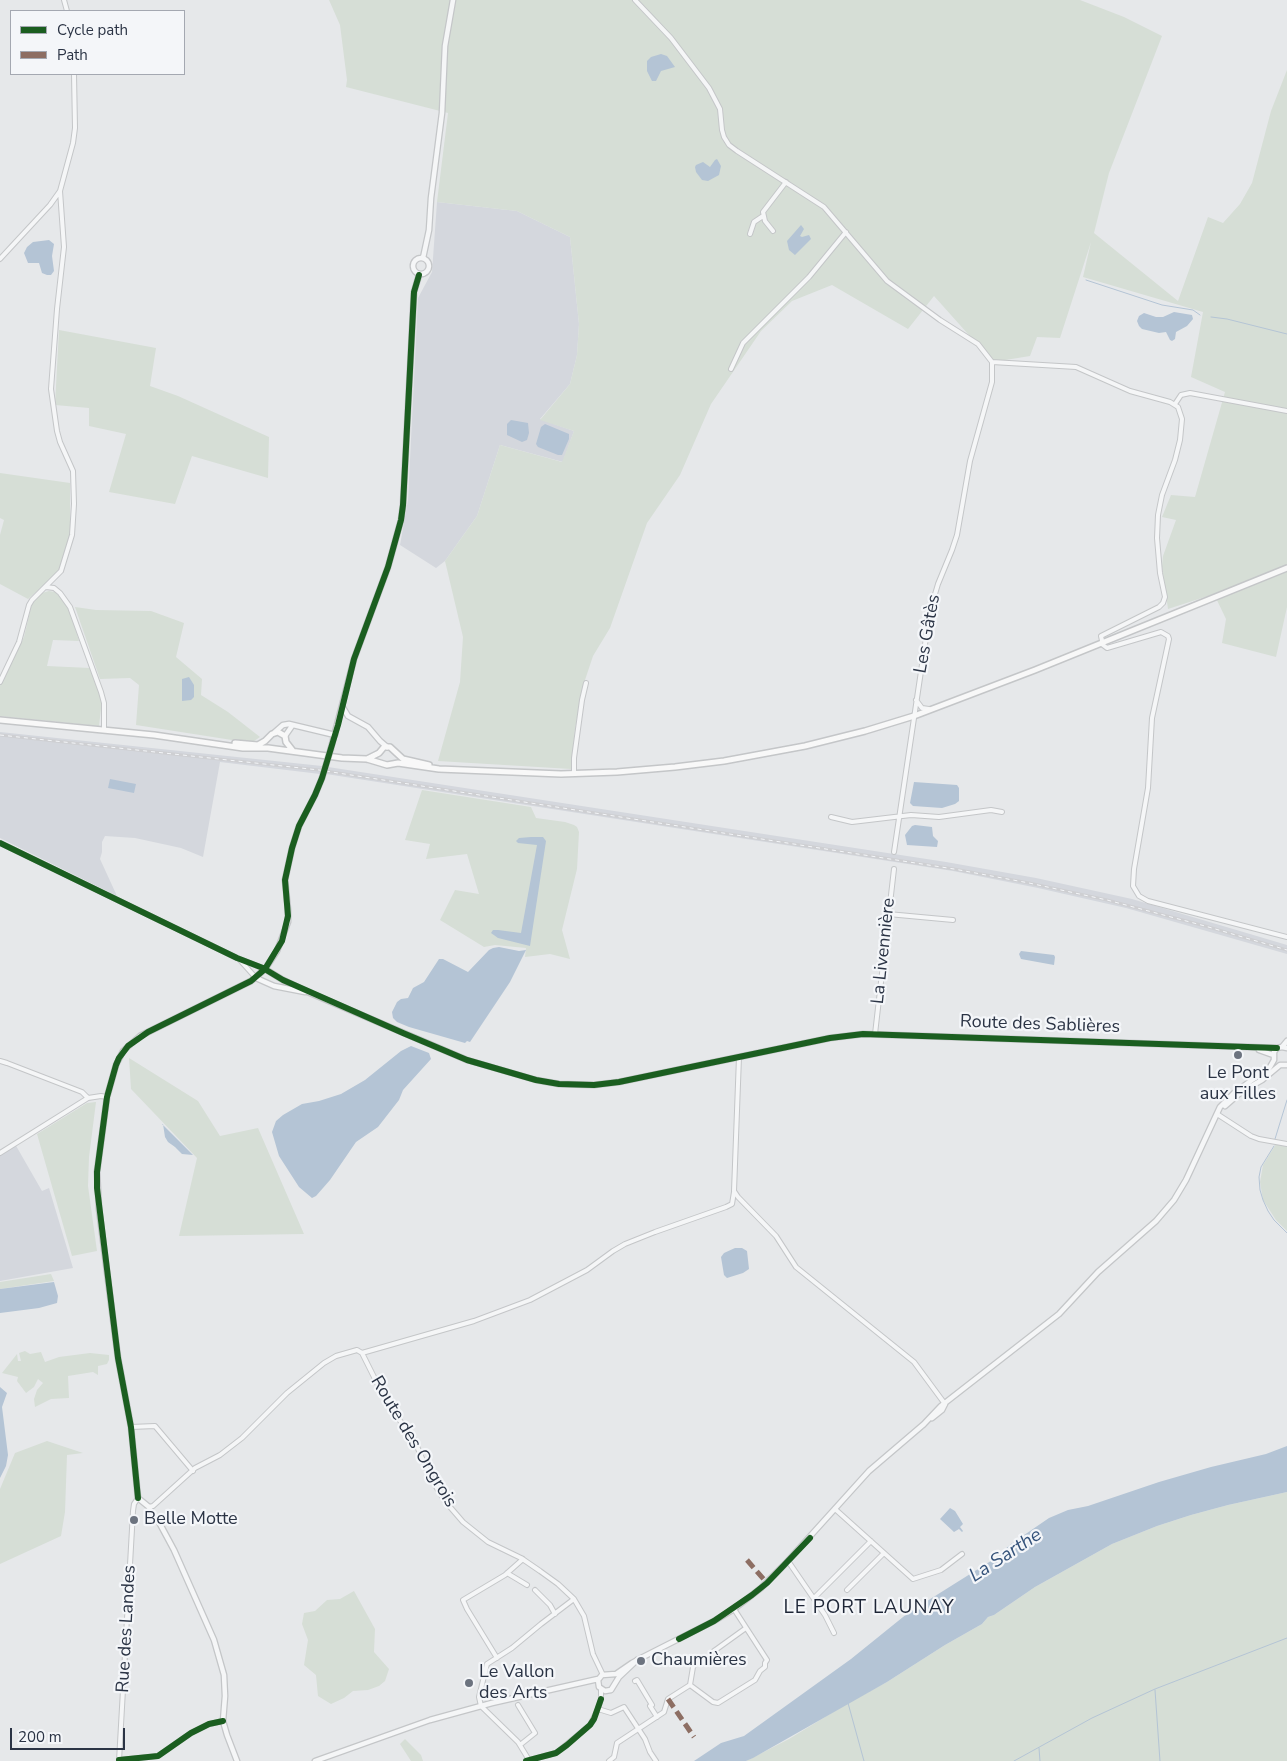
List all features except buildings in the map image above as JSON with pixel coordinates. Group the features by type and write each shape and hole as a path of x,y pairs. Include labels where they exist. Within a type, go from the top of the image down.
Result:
{"main road":[{"path":"200,740 243,748 367,759 387,765 392,763 423,768 521,773 574,774 656,769 753,756 838,738 914,716 1287,568"},
{"path":"0,720 254,745 261,744 275,732 281,732 293,751"},
{"path":"268,738 269,744 276,750"},
{"path":"276,750 284,748 286,739"},
{"path":"367,759 387,746 407,761 454,769"},
{"path":"379,752 379,758 382,763"},
{"path":"392,763 396,759 396,753"}],"street":[{"path":"423,258 430,230 431,198 442,113 445,46 453,0"},
{"path":"635,0 671,38 709,88 720,109 722,130 730,145 824,208 887,281 978,344 992,362 1076,367 1130,391 1175,404 1180,411 1181,433 1175,460 1162,495 1158,515 1157,538 1160,574 1165,597 1163,603 1159,607 1105,632 1102,636 1102,643 1107,648 1161,632 1168,636 1169,639 1152,718 1148,788 1134,869 1133,882 1135,892 1148,901 1287,937"},
{"path":"0,682 19,642 28,605 61,571 72,535 74,512 73,471 57,431 51,388 64,247 60,191 76,128 74,75"},
{"path":"750,234 754,222 762,216 764,209 786,182"},
{"path":"0,259 50,205 60,191"},
{"path":"762,216 773,231"},
{"path":"731,369 743,343 809,277 846,232"},
{"path":"423,258 428,261 430,269 424,274 419,275 413,269 414,263 418,259 423,258"},
{"path":"237,1761 226,1735 223,1721 224,1675 214,1640 174,1550 149,1507 138,1498 131,1427 118,1358 97,1188 97,1172 107,1097 112,1075 119,1058 135,1040 148,1032 240,987 258,976 280,947 288,922 285,880 292,848 299,826 316,794 322,778 338,725 354,659 388,568 401,520 414,292 419,275"},
{"name":"Les Gâtès","path":"894,852 930,611 938,584 957,535 970,461 992,382 992,362"},
{"path":"1175,404 1181,395 1190,393 1287,411"},
{"path":"46,587 54,588 60,593 70,608 101,692 104,703 104,730"},
{"path":"574,774 574,758 586,683"},
{"path":"916,700 922,708 931,710"},
{"path":"342,706 348,716 368,726 380,741 387,746"},
{"path":"338,725 348,716"},
{"path":"275,732 283,725 289,724 335,735"},
{"path":"286,739 292,726"},
{"path":"379,752 380,741"},
{"path":"831,817 852,822 911,815 947,816 991,810 1002,812"},
{"path":"0,842 237,958 265,969 310,993"},
{"name":"La Livennière","path":"875,1034 894,869"},
{"path":"888,914 953,920"},
{"path":"237,958 258,976 274,986 310,993"},
{"name":"Route des Sablières","path":"310,993 467,1060 536,1080 559,1084 605,1084 830,1038 875,1034 1282,1048"},
{"path":"601,1699 599,1684 603,1675 616,1674 637,1660 714,1621 734,1609 761,1588 788,1561 869,1471 923,1425 941,1406 1059,1314 1098,1272 1164,1212 1186,1180 1217,1114 1228,1098 1272,1066 1274,1057 1287,1041"},
{"name":"Route des Sablières","path":"1248,1048 1264,1051 1274,1057"},
{"path":"732,1204 739,1057"},
{"path":"1274,1057 1280,1065"},
{"path":"0,1061 7,1062 82,1092 88,1098"},
{"path":"1217,1114 1241,1092 1262,1080 1280,1065 1287,1065"},
{"path":"0,1153 88,1098 107,1097"},
{"path":"1217,1114 1251,1136 1287,1144"},
{"path":"734,1191 743,1203 776,1236 796,1266 914,1362 945,1404"},
{"path":"149,1507 153,1506 192,1471 220,1455 248,1433 287,1393 324,1363 336,1356 357,1350 362,1353 474,1321 516,1306 587,1270 625,1244 737,1202 743,1203"},
{"name":"Route des Ongrois","path":"362,1353 388,1405 414,1439 429,1476 444,1500 463,1522 488,1542 523,1559 547,1575 574,1599 584,1616 592,1654 603,1675"},
{"path":"131,1427 155,1426 192,1471"},
{"name":"Rue des Landes","path":"119,1761 133,1512 134,1504 138,1498"},
{"path":"835,1509 910,1578 916,1579 941,1570 962,1554"},
{"path":"814,1598 871,1541"},
{"path":"847,1590 884,1553"},
{"path":"497,1658 463,1600 506,1574 523,1559"},
{"path":"788,1561 814,1598 834,1633"},
{"path":"506,1574 527,1585"},
{"path":"535,1590 550,1605 555,1614"},
{"path":"574,1599 522,1641 487,1664 478,1697 481,1706 520,1745 528,1760 556,1753 590,1725 601,1699 607,1691 612,1689 619,1677 637,1660"},
{"path":"690,1685 718,1703 755,1680 760,1671 765,1667 767,1660 734,1609"},
{"path":"714,1651 746,1628"},
{"path":"609,1761 614,1757 617,1743 664,1712 668,1700 690,1685 693,1667 700,1658"},
{"path":"610,1675 615,1683"},
{"path":"635,1681 637,1680 642,1688 657,1717"},
{"path":"315,1761 430,1720 481,1706 588,1682 599,1684 607,1691"},
{"path":"518,1705 535,1733 520,1745"},
{"path":"598,1709 611,1713 624,1707 639,1729 656,1761"},
{"path":"119,1761 158,1756 190,1733 209,1724 223,1721"}],"shaded area":[{"path":"329,0 1080,0 1124,17 1162,36 1109,173 1094,233 1178,301 1208,217 1223,223 1240,204 1252,183 1271,111 1287,70 1287,607 1276,657 1222,643 1226,619 1214,594 1168,609 1162,566 1163,556 1176,520 1162,517 1171,495 1195,497 1225,392 1191,377 1203,312 1083,277 1091,242 1060,338 1037,337 1030,356 993,362 934,296 908,329 832,285 792,301 761,331 711,404 680,475 647,523 610,628 593,656 582,689 571,769 438,761 460,682 463,637 445,561 477,516 500,445 562,462 574,431 540,420 570,384 577,355 579,324 570,237 517,211 437,202 448,113 346,87 347,80 340,25"},
{"path":"437,202 517,211 570,237 579,324 577,355 570,384 540,419 574,431 563,462 500,445 477,516 445,561 436,568 400,545 408,500 418,298 432,272"},
{"path":"59,330 156,348 150,386 178,396 269,437 268,478 192,456 175,504 109,492 126,434 89,426 89,408 55,405"},
{"path":"0,473 70,483 70,537 58,573 28,599 0,584 0,535 4,520 0,518"},
{"path":"55,592 70,611 79,641 53,640 47,666 90,668 102,700 99,726 0,716 0,685 24,637 34,599 42,593"},
{"path":"75,607 96,610 151,611 184,623 176,657 202,679 201,695 228,712 260,737 251,743 136,725 139,685 130,678 100,679"},
{"path":"0,732 322,766 320,774 220,762 203,857 181,848 135,838 105,836 102,842 100,859 117,896 0,838"},
{"path":"328,767 946,862 1036,878 1132,899 1287,945 1287,954 1126,908 953,871 326,774"},
{"path":"422,790 531,807 536,818 565,822 577,827 579,832 577,869 562,930 570,959 550,954 525,957 526,948 495,945 484,947 440,920 455,890 479,894 467,854 426,859 430,844 405,840"},
{"path":"129,1058 198,1101 220,1136 258,1128 304,1234 179,1236 197,1158 131,1089"},
{"path":"96,1102 89,1157 88,1186 97,1251 72,1256 37,1134 87,1103"},
{"path":"15,1144 42,1191 49,1188 73,1268 0,1281 0,1153"},
{"path":"1276,1144 1287,1146 1287,1231 1276,1220 1263,1200 1260,1182 1263,1165"},
{"path":"51,1274 54,1281 0,1289 0,1282"},
{"path":"25,1351 30,1354 41,1352 45,1362 59,1357 90,1353 109,1355 109,1360 107,1364 98,1366 98,1375 93,1372 68,1376 69,1398 51,1399 35,1407 34,1399 37,1390 43,1383 38,1379 34,1387 26,1393 17,1381 18,1377 2,1373 17,1354 18,1361 21,1361 19,1353"},
{"path":"47,1441 83,1453 67,1455 65,1512 61,1536 0,1564 0,1489 15,1453"},
{"path":"1287,1492 1287,1761 746,1761 789,1739 887,1682 982,1624 988,1617 994,1615 1035,1587 1112,1544 1191,1515"},
{"path":"354,1591 375,1629 374,1652 389,1669 385,1681 379,1686 368,1690 353,1691 331,1704 318,1696 316,1675 304,1665 308,1640 302,1624 304,1613 315,1611 327,1600 340,1599"},
{"path":"405,1739 421,1755 423,1761 411,1761 400,1744"}],"water":[{"path":"661,54 667,56 675,67 661,71 656,81 652,81 647,71 647,61 651,57"},
{"path":"717,159 721,166 719,175 708,181 702,180 696,172 696,165 703,162 710,167"},
{"path":"801,225 804,229 800,236 809,235 811,239 795,255 789,250 787,241"},
{"path":"49,240 54,244 52,256 54,271 51,275 47,275 42,273 39,263 28,263 24,253 33,242"},
{"path":"1174,312 1192,315 1193,319 1187,326 1176,332 1175,339 1172,341 1166,332 1159,333 1142,329 1137,321 1139,316 1144,313 1163,317"},
{"path":"511,420 528,423 529,433 527,440 522,442 507,435 507,424"},
{"path":"545,424 569,434 569,439 562,455 538,447 536,444 541,427"},
{"path":"189,677 194,685 194,697 191,700 182,701 182,679"},
{"path":"110,779 136,784 134,793 108,788"},
{"path":"914,782 957,785 959,788 959,801 942,808 913,806 910,803"},
{"path":"915,825 932,827 933,836 938,841 937,847 907,845 905,835"},
{"path":"543,837 546,841 530,946 498,938 491,933 493,930 498,930 521,933 537,845 518,843 516,841 519,838"},
{"path":"499,947 519,951 526,950 510,982 470,1042 467,1041 465,1043 409,1027 397,1022 393,1018 392,1012 397,1002 408,998 413,988 424,982 439,959 443,959 468,972 489,950"},
{"path":"1021,951 1054,955 1054,965 1021,959 1019,954"},
{"path":"411,1046 429,1053 431,1059 403,1090 399,1100 378,1127 356,1142 330,1180 312,1198 299,1187 279,1156 272,1132 276,1121 302,1104 341,1094 365,1080 401,1051"},
{"path":"163,1125 193,1155 182,1154 168,1142"},
{"path":"735,1248 742,1248 747,1251 749,1269 727,1278 724,1275 721,1257 724,1253"},
{"path":"54,1282 58,1296 57,1303 39,1308 0,1313 0,1289"},
{"path":"0,1387 7,1393 2,1407 8,1455 6,1466 0,1478"},
{"name":"La Sarthe","path":"1287,1446 1287,1492 1191,1515 1112,1544 1035,1587 994,1615 988,1617 982,1624 887,1682 753,1758 746,1761 694,1761 721,1743 744,1736 851,1659 908,1613 994,1559 1011,1544 1049,1518 1068,1510 1088,1506 1159,1482 1266,1454"},
{"path":"950,1508 955,1511 963,1524 960,1527 962,1532 959,1529 954,1532 940,1519"}],"waterway":[{"path":"1086,280 1162,305 1193,310 1200,315"},
{"path":"1211,317 1227,319 1287,334"},
{"path":"1275,1139 1287,1100"},
{"path":"1274,1146 1261,1167 1259,1177 1260,1190 1268,1211 1287,1233"},
{"path":"1014,1761 1092,1718 1155,1689 1287,1638"},
{"path":"1155,1690 1160,1761"},
{"path":"848,1703 864,1761"},
{"path":"1039,1748 1040,1761"}],"railway":[{"path":"0,735 319,770 954,869 1107,900 1287,950"}],"marked path":[{"path":"747,1560 767,1583"},
{"path":"668,1699 694,1737"}],"cycle path":[{"path":"138,1498 131,1427 118,1358 97,1188 97,1172 107,1097 116,1065 128,1046 148,1032 251,981 265,969 282,941 288,916 285,880 292,848 299,826 322,778 338,725 354,659 388,567 401,520 414,292 419,275"},
{"path":"0,843 237,958 263,968 283,980 403,1033 467,1060 536,1080 559,1084 594,1085 619,1082 830,1038 863,1034 1277,1048"},
{"path":"679,1639 714,1621 752,1595 767,1583 810,1538"},
{"path":"526,1761 556,1753 567,1745 590,1725 601,1699"},
{"path":"119,1760 158,1756 191,1733 209,1724 223,1721"}],"place":[{"name":"Le Pont aux Filles","path":"1238,1055"},
{"name":"Belle Motte","path":"134,1520"},
{"name":"Chaumières","path":"641,1661"},
{"name":"Le Vallon des Arts","path":"469,1683"}],"district":[{"name":"LE PORT LAUNAY","path":"869,1608"}]}
